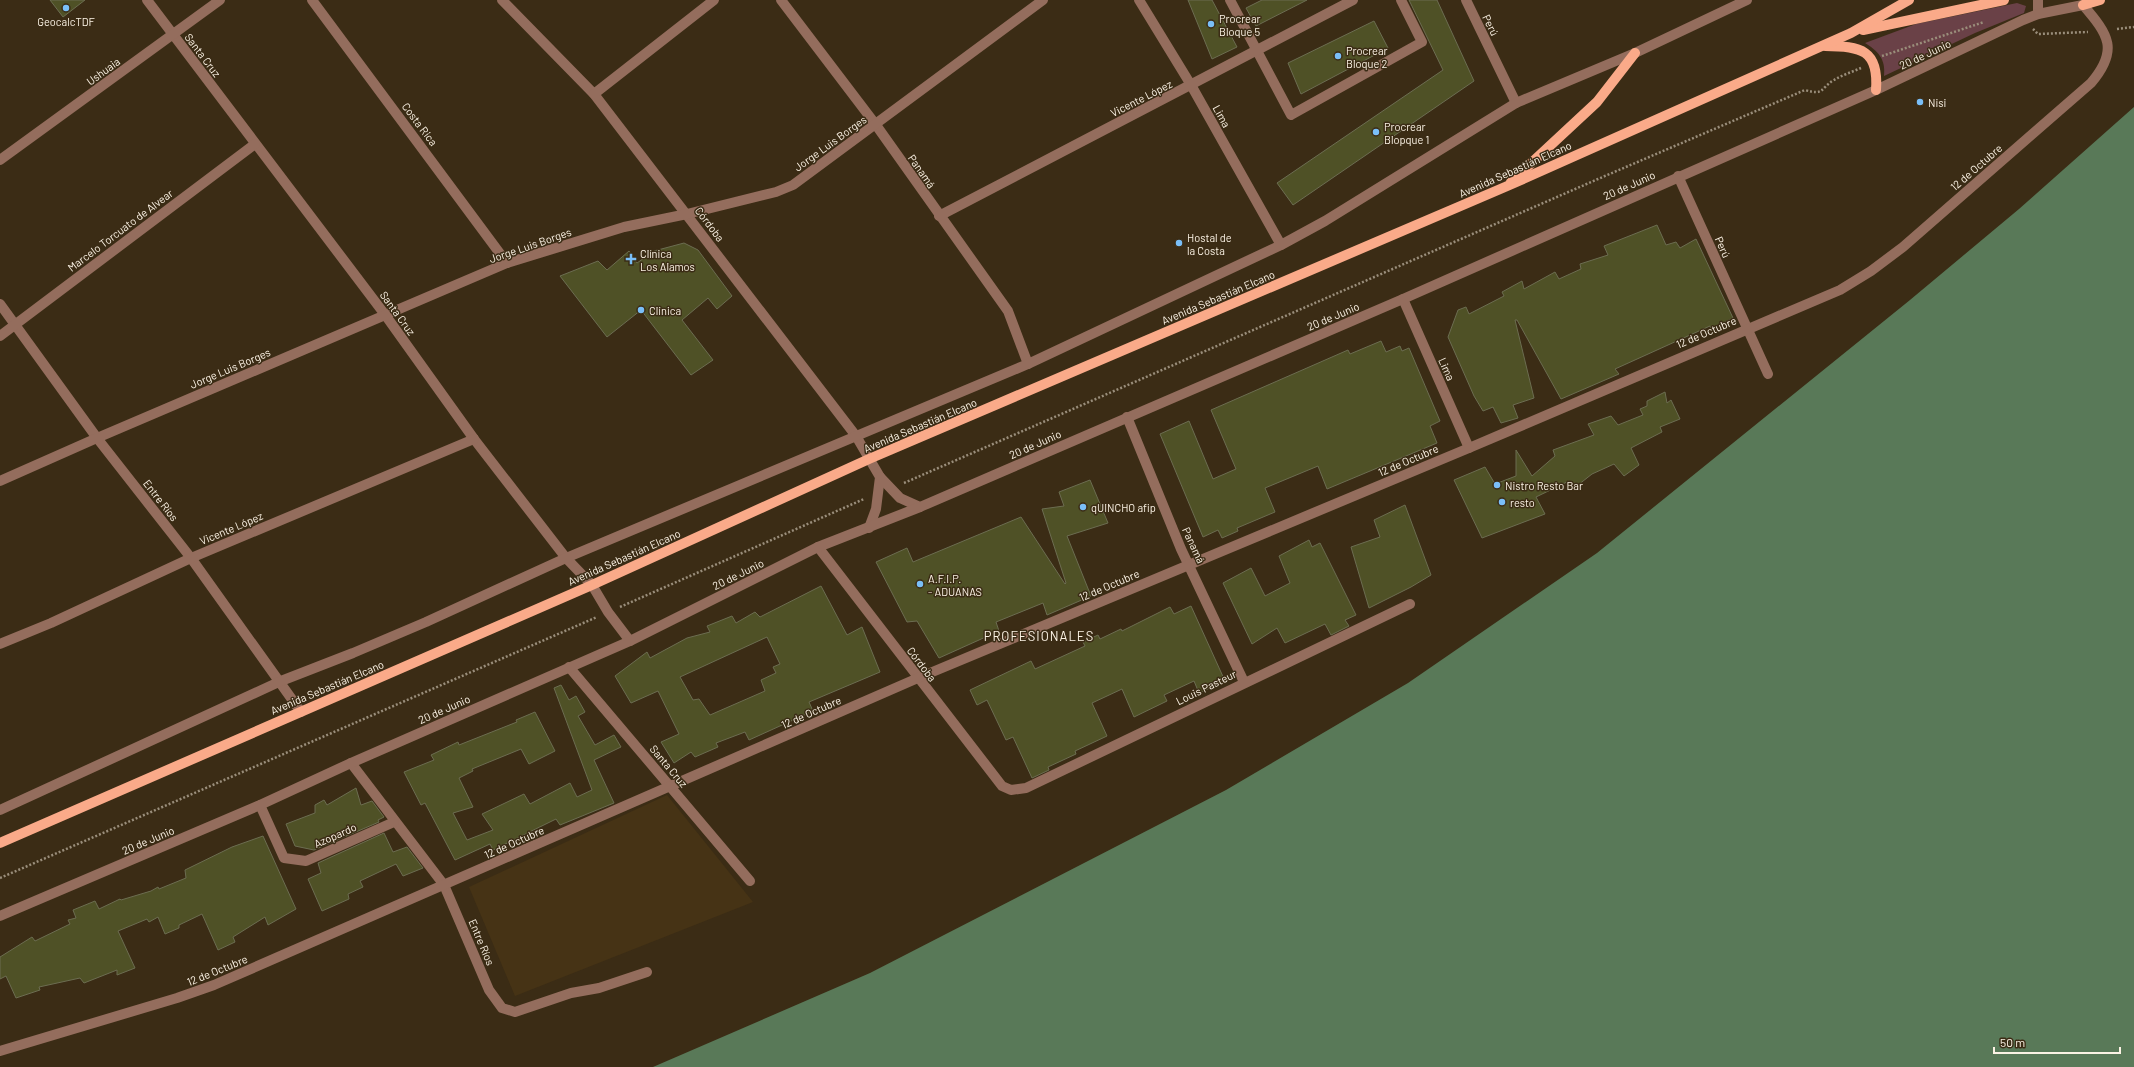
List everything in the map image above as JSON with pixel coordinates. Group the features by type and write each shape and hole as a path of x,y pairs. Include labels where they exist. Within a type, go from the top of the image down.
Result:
{"main road":[{"name":"Avenida Sebastián Elcano","path":"0,843 592,585 869,459 1505,187 1851,33 1909,0"},
{"name":"Avenida Sebastián Elcano","path":"1851,33 2004,0"},
{"path":"2083,5 2100,0"},
{"path":"1821,46 1840,46 1867,53 1874,61 1877,76 1876,90"},
{"path":"1505,187 1597,102 1635,53"}],"street":[{"name":"Santa Cruz","path":"147,0 254,144 386,316 474,439 566,558 592,585 608,612 630,641"},
{"name":"Ushuaia","path":"0,160 174,35 220,0"},
{"name":"Costa Rica","path":"312,0 508,264"},
{"name":"Córdoba","path":"502,0 594,94 856,436 880,477 900,498 920,507"},
{"path":"594,94 714,0"},
{"name":"Panamá","path":"781,0 876,125 939,216 1008,311 1028,364"},
{"name":"Jorge Luis Borges","path":"0,481 97,438 508,264 624,227 687,214 776,192 793,185 1043,0"},
{"name":"Lima","path":"1139,0 1191,85 1281,245"},
{"path":"1230,0 1256,51 1292,115 1422,42 1401,0"},
{"name":"Vicente López","path":"939,216 1353,0"},
{"name":"Perú","path":"1466,0 1516,103"},
{"path":"0,809 281,681 353,653 426,622 566,558 1028,364 1281,245 1332,217 1516,103 1635,53 1747,0"},
{"path":"2038,0 2038,14"},
{"name":"20 de Junio","path":"0,916 260,804 350,763 630,641 818,547 920,507 1127,416 1403,299 1678,176 1876,90 2023,20 2038,14 2083,5"},
{"name":"12 de Octubre","path":"0,1051 177,998 206,987 671,787 918,678 1469,448 1746,328 1840,290 1871,271 1903,247 2091,82 2103,69 2108,55 2108,44 2103,31 2083,5"},
{"name":"Marcelo Torcuato de Alvear","path":"0,336 254,144"},
{"name":"Perú","path":"1678,176 1746,328"},
{"name":"Lima","path":"1403,299 1469,448"},
{"name":"Entre Ríos","path":"0,304 97,438 191,558 281,681 301,712"},
{"path":"1746,328 1768,374"},
{"name":"Panamá","path":"1127,416 1188,564 1244,682"},
{"name":"Vicente López","path":"0,644 51,623 191,558 474,439"},
{"path":"869,528 876,509 880,477"},
{"name":"Córdoba","path":"818,547 1002,786 1011,790"},
{"name":"Louis Pasteur","path":"1011,790 1026,788 1244,682 1410,604"},
{"name":"Santa Cruz","path":"570,667 750,881"},
{"name":"Entre Ríos","path":"350,763 444,885 489,990 502,1008 515,1012 571,993 598,988 647,972"},
{"name":"Azopardo","path":"260,804 284,858 306,861 394,822"}],"path":[{"path":"2023,20 2038,34 2103,31 2134,27"},
{"path":"890,487 1038,425 1591,182 1805,90 1816,94 1824,90 1833,80 1883,56 1985,22"},
{"path":"0,878 879,492"}],"shaded area":[{"path":"2017,3 2026,6 2024,13 1975,33 1884,76 1884,65 1880,56 1874,49 1865,43 1916,24"},
{"path":"2134,107 2134,1067 653,1067 870,973 1226,790 1408,683 1597,553 1910,300 2019,209"},
{"path":"667,795 753,902 515,996 469,887"}],"building":[{"name":"GeocalcTDF","path":"50,0 85,0 63,17"},
{"name":"Procrear Bloque 5","path":"1188,0 1212,0 1237,47 1212,59"},
{"path":"1262,0 1307,0 1256,26 1246,8"},
{"name":"Procrear Blopque 1","path":"1409,0 1437,0 1474,81 1293,205 1277,183 1443,70"},
{"name":"Procrear Bloque 2","path":"1374,21 1388,48 1301,94 1288,63"},
{"path":"1657,225 1666,245 1676,242 1680,248 1696,239 1733,318 1711,329 1710,326 1615,369 1619,374 1561,399 1517,320 1515,320 1534,398 1513,405 1518,418 1501,423 1493,407 1483,411 1474,396 1448,337 1458,310 1466,307 1469,314 1504,296 1502,292 1522,281 1524,289 1555,272 1559,279 1581,269 1580,264 1608,255 1604,246"},
{"name":"Clinica","path":"684,243 698,250 732,296 717,309 708,298 682,320 713,360 691,375 641,310 607,337 560,276 598,261 607,270 629,251 637,263 654,251"},
{"path":"1381,341 1386,352 1400,346 1402,351 1409,348 1440,421 1430,426 1437,443 1327,489 1318,466 1265,488 1275,512 1237,528 1238,531 1222,538 1218,530 1203,537 1160,434 1189,421 1213,479 1236,469 1211,410 1348,350 1350,354"},
{"path":"1665,392 1667,403 1671,400 1680,419 1660,427 1662,432 1631,448 1639,465 1624,476 1614,464 1592,474 1573,489 1569,481 1536,497 1545,514 1482,538 1454,480 1485,467 1495,484 1516,476 1516,450 1532,476 1555,456 1553,450 1594,435 1588,424 1611,416 1618,425 1643,415 1640,409 1647,406 1647,401"},
{"name":"A.F.I.P. - ADUANAS","path":"1090,480 1108,523 1067,536 1091,596 1047,615 1043,603 996,622 999,631 939,658 917,621 907,622 876,562 907,548 913,562 1021,517 1065,584 1066,583 1042,509 1064,506 1059,492"},
{"path":"1405,505 1431,575 1369,608 1351,547 1380,537 1374,520"},
{"path":"1309,540 1312,547 1320,543 1356,615 1345,620 1349,626 1331,635 1325,624 1285,643 1277,628 1252,644 1223,583 1251,568 1265,596 1290,583 1279,556"},
{"path":"821,586 847,635 862,627 880,672 809,702 813,711 749,740 745,732 716,743 718,747 695,757 691,752 674,763 661,742 679,734 658,691 631,703 615,676 647,652 650,658 687,638 710,632 707,626 732,616 736,623 755,612 760,617","holes":["767,637 780,664 773,667 776,673 761,680 765,691 710,715 699,699 693,700 680,677"]},
{"path":"1191,606 1225,681 1199,693 1194,681 1164,695 1167,701 1134,717 1122,689 1092,703 1107,736 1075,751 1076,754 1048,767 1049,770 1032,778 1013,737 1006,740 987,700 977,705 970,690 1031,661 1035,669 1085,646 1083,642 1098,635 1100,639 1121,629 1122,631 1170,607 1174,614"},
{"path":"561,685 569,700 576,696 585,712 578,716 595,745 614,735 621,747 594,760 614,803 560,825 556,819 493,850 490,844 455,860 425,803 421,805 404,772 434,760 431,755 458,742 459,745 517,722 516,720 535,712 555,751 529,764 521,749 472,769 473,771 459,778 473,807 453,813 467,840 493,830 482,814 524,794 530,804 570,783 577,797 592,790 554,688"},
{"path":"356,788 361,805 372,801 384,817 378,820 379,822 314,850 295,846 286,824 315,813 315,805 324,800 327,805"},
{"path":"384,833 393,852 407,847 423,868 403,876 396,864 360,881 363,887 348,894 349,899 322,911 308,879 321,873 318,863"},
{"path":"263,836 296,909 268,925 265,917 233,937 235,942 218,950 202,914 179,925 179,928 165,934 158,917 149,922 147,919 118,931 135,968 117,975 117,970 84,983 80,978 39,987 40,990 16,998 6,976 0,979 0,957 32,937 35,941 70,924 68,920 76,918 73,910 95,901 99,909 120,899 121,900 151,891 158,887 159,889 186,878 185,870 232,847"}],"place":[{"name":"GeocalcTDF","path":"66,8"},
{"name":"Procrear Bloque 5","path":"1211,24"},
{"name":"Procrear Bloque 2","path":"1338,56"},
{"name":"Nisi","path":"1920,102"},
{"name":"Procrear Blopque 1","path":"1376,132"},
{"name":"Hostal de la Costa","path":"1179,243"},
{"name":"Clínica Los Alamos","path":"631,259"},
{"name":"Clinica","path":"641,310"},
{"name":"Nistro Resto Bar","path":"1497,485"},
{"name":"resto","path":"1502,502"},
{"name":"qUINCHO afip","path":"1083,507"},
{"name":"A.F.I.P. - ADUANAS","path":"920,584"}],"district":[{"name":"PROFESIONALES","path":"1039,636"}]}
